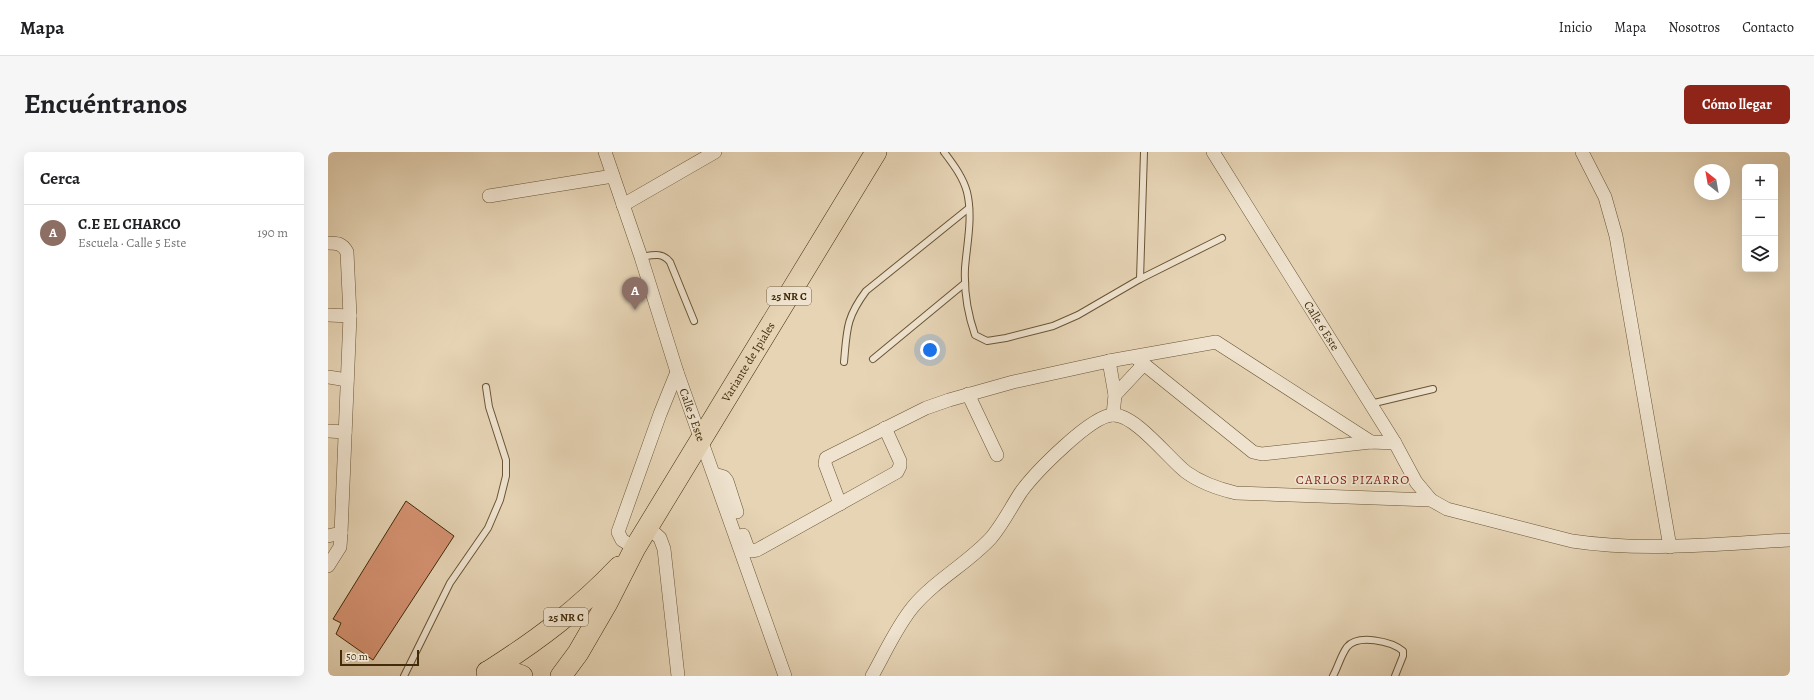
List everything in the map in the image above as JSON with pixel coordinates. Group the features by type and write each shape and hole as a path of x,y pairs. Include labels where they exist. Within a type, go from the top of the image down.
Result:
{"highway":[{"name":"Variante de Ipiales","path":"561,676 578,653 607,603 634,550 876,152"},
{"name":"Variante de Ipiales","path":"483,674 529,646 566,618 601,586 634,550"},
{"name":"25 NR C","path":"483,674 508,671 522,676"}],"street":[{"name":"Calle 5 Este","path":"605,152 641,257 677,372 785,676"},
{"path":"623,205 715,152"},
{"name":"Calle 6 Este","path":"1213,152 1395,443 1416,482 1431,500"},
{"path":"1582,152 1605,197 1616,236 1670,547"},
{"path":"489,196 613,176"},
{"path":"328,244 339,243 344,246 347,252 350,316 345,432 334,535 340,547 328,566"},
{"path":"328,315 350,316"},
{"path":"840,504 825,464 826,458 926,408 968,394 1013,382 1109,361 1139,360 1216,342 1371,442"},
{"path":"1115,395 1139,360"},
{"path":"1139,360 1253,452 1262,454 1371,442 1395,443"},
{"path":"1109,361 1115,395 1113,415"},
{"path":"634,550 622,540 618,532 660,414 677,372"},
{"path":"328,377 347,380"},
{"path":"968,394 997,455"},
{"path":"872,676 896,631 931,587 962,564 992,537 1022,491 1069,442 1099,419 1113,415 1128,420 1140,427 1186,472 1214,487 1236,493 1431,500 1447,509 1572,541 1629,546 1670,547 1790,540"},
{"path":"714,474 724,477 727,481 747,546 751,551 757,550 897,472 900,466 900,461 885,428"},
{"path":"328,431 345,432"},
{"path":"648,527 660,538 664,549 678,676"}],"lane":[{"path":"944,152 960,175 967,191 970,219 965,282 971,323 975,335 987,340 1006,338 1053,326 1078,315 1100,300 1140,278 1222,238"},
{"path":"1140,278 1144,152"},
{"path":"844,362 847,327 854,307 866,291 969,208"},
{"path":"641,257 660,254 665,256 670,262 694,321"},
{"path":"873,359 965,282"},
{"path":"404,676 450,583 488,528 500,500 506,476 506,460 489,407 486,387"},
{"path":"1370,404 1433,389"},
{"path":"1334,676 1347,648 1353,642 1362,640 1384,641 1400,648 1403,651 1403,656 1395,676"}],"building":[{"path":"406,501 454,536 373,660 336,634 341,623 333,619"}],"place":[{"name":"C.E EL CHARCO","path":"635,310"}],"district":[{"name":"CARLOS PIZARRO","path":"1353,479"}]}
